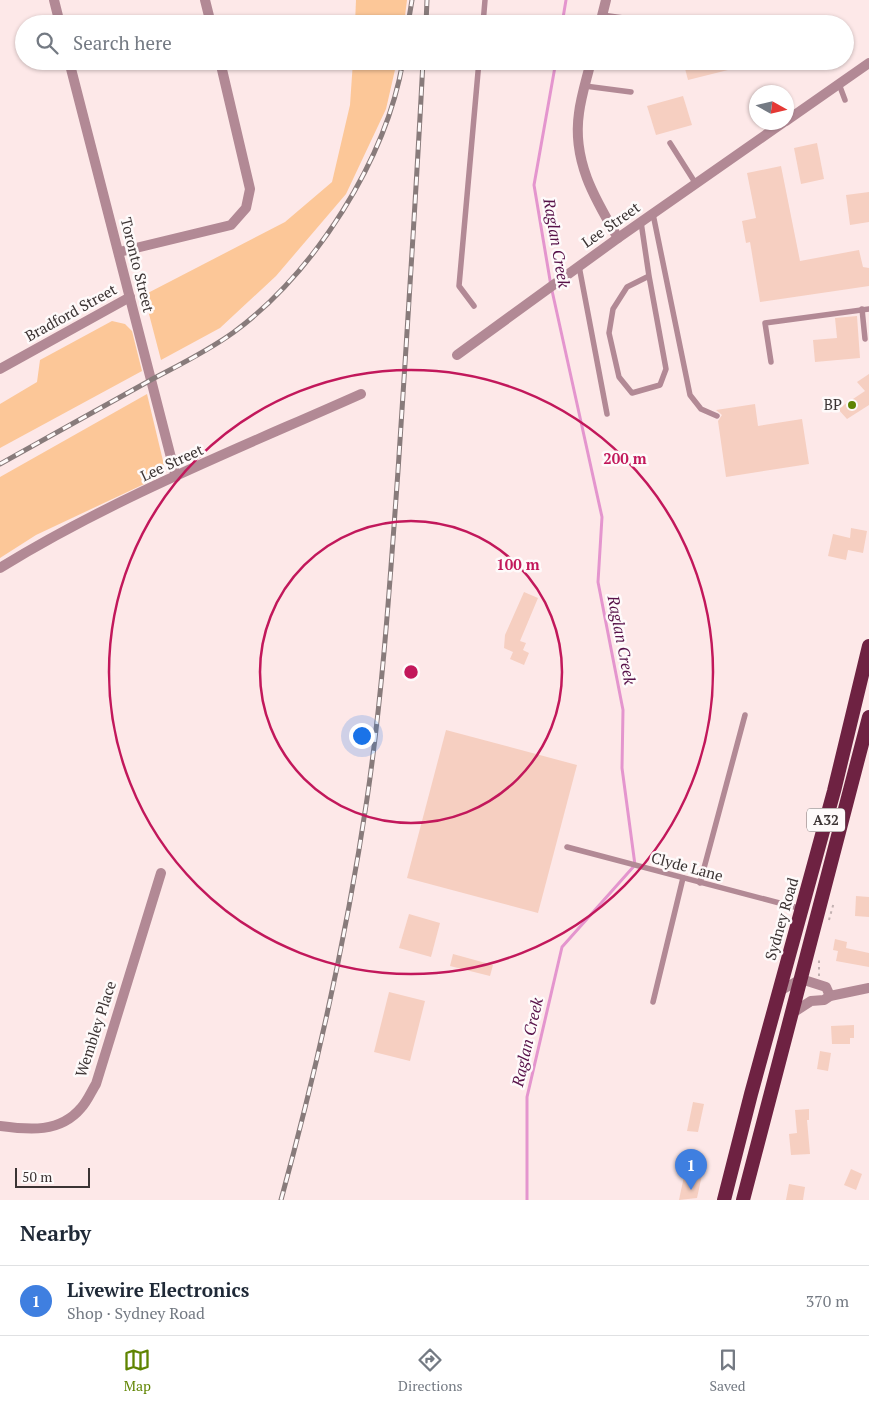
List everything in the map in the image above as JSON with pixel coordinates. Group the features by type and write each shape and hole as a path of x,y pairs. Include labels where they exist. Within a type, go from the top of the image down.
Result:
{"highway":[{"name":"Sydney Road","path":"724,1200 778,992 841,764 869,646"},
{"name":"A32","path":"743,1200 794,1012 869,717"}],"street":[{"path":"54,0 58,15"},
{"path":"205,0 209,15"},
{"path":"602,15 606,0"},
{"name":"Lee Street","path":"794,116 869,63"},
{"name":"Toronto Street","path":"72,70 176,477"},
{"path":"119,252 231,225 246,208 250,190 222,70"},
{"path":"589,70 578,128 580,162 589,186 618,238"},
{"name":"Lee Street","path":"457,354 618,238 774,130"},
{"name":"Bradford Street","path":"0,369 130,297"},
{"name":"Lee Street","path":"0,568 42,542 176,477 361,394"},
{"name":"Wembley Place","path":"0,1126 29,1130 59,1126 81,1108 96,1084 160,873"},
{"path":"778,992 801,979 826,987 830,996"},
{"path":"794,1012 807,1003 869,988"}],"lane":[{"path":"484,15 485,0"},
{"path":"474,306 459,286 479,70"},
{"path":"839,84 845,100"},
{"path":"585,86 631,92"},
{"path":"670,143 696,184"},
{"path":"653,214 690,395 702,409 717,416"},
{"path":"642,222 649,276 666,369 660,385 632,392 619,377 609,333 613,309 627,287 649,276"},
{"path":"579,266 607,414"},
{"path":"771,362 765,323 869,309"},
{"path":"862,310 865,339"},
{"path":"700,883 745,716"},
{"name":"Clyde Lane","path":"567,847 802,909"},
{"path":"653,1002 683,878"}],"shaded area":[{"path":"356,0 407,0 405,15 355,15"},
{"path":"352,70 395,70 386,109 346,194 276,276 220,328 161,360 144,295 285,222 332,182 350,105"},
{"path":"112,321 125,324 132,331 142,371 0,448 0,404 37,382 40,360"},
{"path":"147,394 164,465 157,478 36,535 0,558 0,477"}],"building":[{"path":"685,70 728,70 688,80"},
{"path":"683,96 692,125 656,135 647,106"},
{"path":"817,143 824,179 801,184 794,148"},
{"path":"781,166 800,261 859,250 863,267 869,268 869,286 760,302 750,242 746,243 742,221 756,218 747,173"},
{"path":"869,192 869,222 850,225 846,195"},
{"path":"857,316 860,358 815,362 813,340 837,338 835,318"},
{"path":"869,374 869,405 847,419 838,409 865,391 857,382"},
{"path":"755,404 758,426 802,419 809,464 726,477 718,421 722,415 716,410"},
{"path":"851,528 867,531 863,553 848,550 846,560 828,556 833,534 850,538"},
{"path":"524,592 538,598 520,641 526,643 523,650 529,653 524,665 510,659 513,652 504,648 505,635"},
{"path":"446,730 577,765 538,913 407,878"},
{"path":"856,896 869,897 869,917 855,916"},
{"path":"409,914 440,923 431,957 399,948"},
{"path":"835,939 847,942 846,948 869,953 869,967 836,961 838,951 833,950"},
{"path":"453,954 493,965 490,976 450,966"},
{"path":"389,992 425,1001 410,1061 374,1052"},
{"path":"854,1025 854,1038 850,1038 850,1044 832,1044 831,1026"},
{"path":"820,1051 831,1053 828,1071 817,1069"},
{"path":"693,1102 704,1104 698,1132 687,1131"},
{"path":"809,1109 809,1120 807,1120 810,1154 791,1155 789,1134 797,1133 795,1110"},
{"path":"688,1157 705,1161 697,1198 679,1200"},
{"path":"851,1169 862,1174 856,1190 844,1185"},
{"path":"789,1184 805,1187 803,1200 786,1200"}],"waterway":[{"name":"Raglan Creek","path":"564,15 566,0"},
{"name":"Raglan Creek","path":"527,1200 527,1097 562,947 635,865 622,768 623,710 598,582 602,517 551,286 534,185 554,70"}],"railway":[{"path":"410,15 412,0"},
{"path":"426,15 427,0"},
{"path":"0,464 203,352 234,332 264,307 319,246 342,211 381,137 394,99 401,70"},
{"path":"281,1200 307,1101 330,1001 359,850 373,758 386,635 395,512 422,70"}],"place":[{"name":"BP","path":"852,405"},
{"name":"Livewire Electronics","path":"691,1190"}]}
